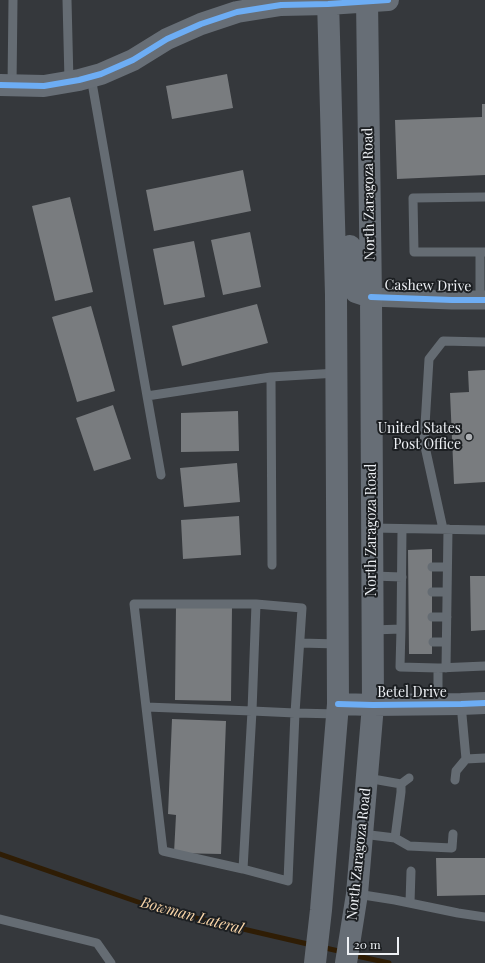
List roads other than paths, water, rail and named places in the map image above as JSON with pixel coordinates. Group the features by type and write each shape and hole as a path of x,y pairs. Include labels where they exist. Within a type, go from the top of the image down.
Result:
{"main road":[{"name":"North Zaragoza Road","path":"346,963 357,894 373,705 371,297 367,0"},
{"path":"6,86 44,86 101,74 133,60 167,39 242,6 388,0"},
{"path":"314,963 321,910 338,709 336,295 328,2"},
{"path":"333,173 348,200 351,278 356,292 371,297"},
{"name":"Betel Drive","path":"338,709 373,705 485,703"}],"street":[{"name":"Cashew Drive","path":"371,297 483,300"}],"lane":[{"path":"6,86 13,0"},
{"path":"67,0 69,81"},
{"path":"91,76 160,475"},
{"path":"483,300 482,252 414,252 413,198 485,197"},
{"path":"438,705 446,642 447,567 445,529 424,442 429,359 443,341 485,342"},
{"path":"147,396 271,377 337,373"},
{"path":"271,377 272,565"},
{"path":"372,528 485,530"},
{"path":"402,529 405,617 401,629 405,642 400,667 442,668 485,666"},
{"path":"432,567 447,567"},
{"path":"373,576 404,571"},
{"path":"432,592 447,592"},
{"path":"134,604 256,604 302,608 300,643 295,713 288,881 163,851 134,604"},
{"path":"243,869 252,711 256,604"},
{"path":"432,617 447,617"},
{"path":"373,630 401,629"},
{"path":"432,642 446,642"},
{"path":"300,643 338,644"},
{"path":"455,780 456,771 466,759 461,704"},
{"path":"146,707 295,713 338,709"},
{"path":"466,759 485,758"},
{"path":"367,778 404,790"},
{"path":"396,838 401,829 404,790 409,778"},
{"path":"362,834 396,838 409,846 452,848 453,834"},
{"path":"410,903 411,871"},
{"path":"357,894 485,917"},
{"path":"0,919 97,943 111,963"}],"waterway":[{"name":"Bowman Lateral","path":"0,854 161,910 312,945"},
{"name":"Bowman Lateral","path":"321,947 343,952"},
{"name":"Bowman Lateral","path":"352,955 389,963"}],"place":[{"name":"United States Post Office","path":"469,437"}]}
